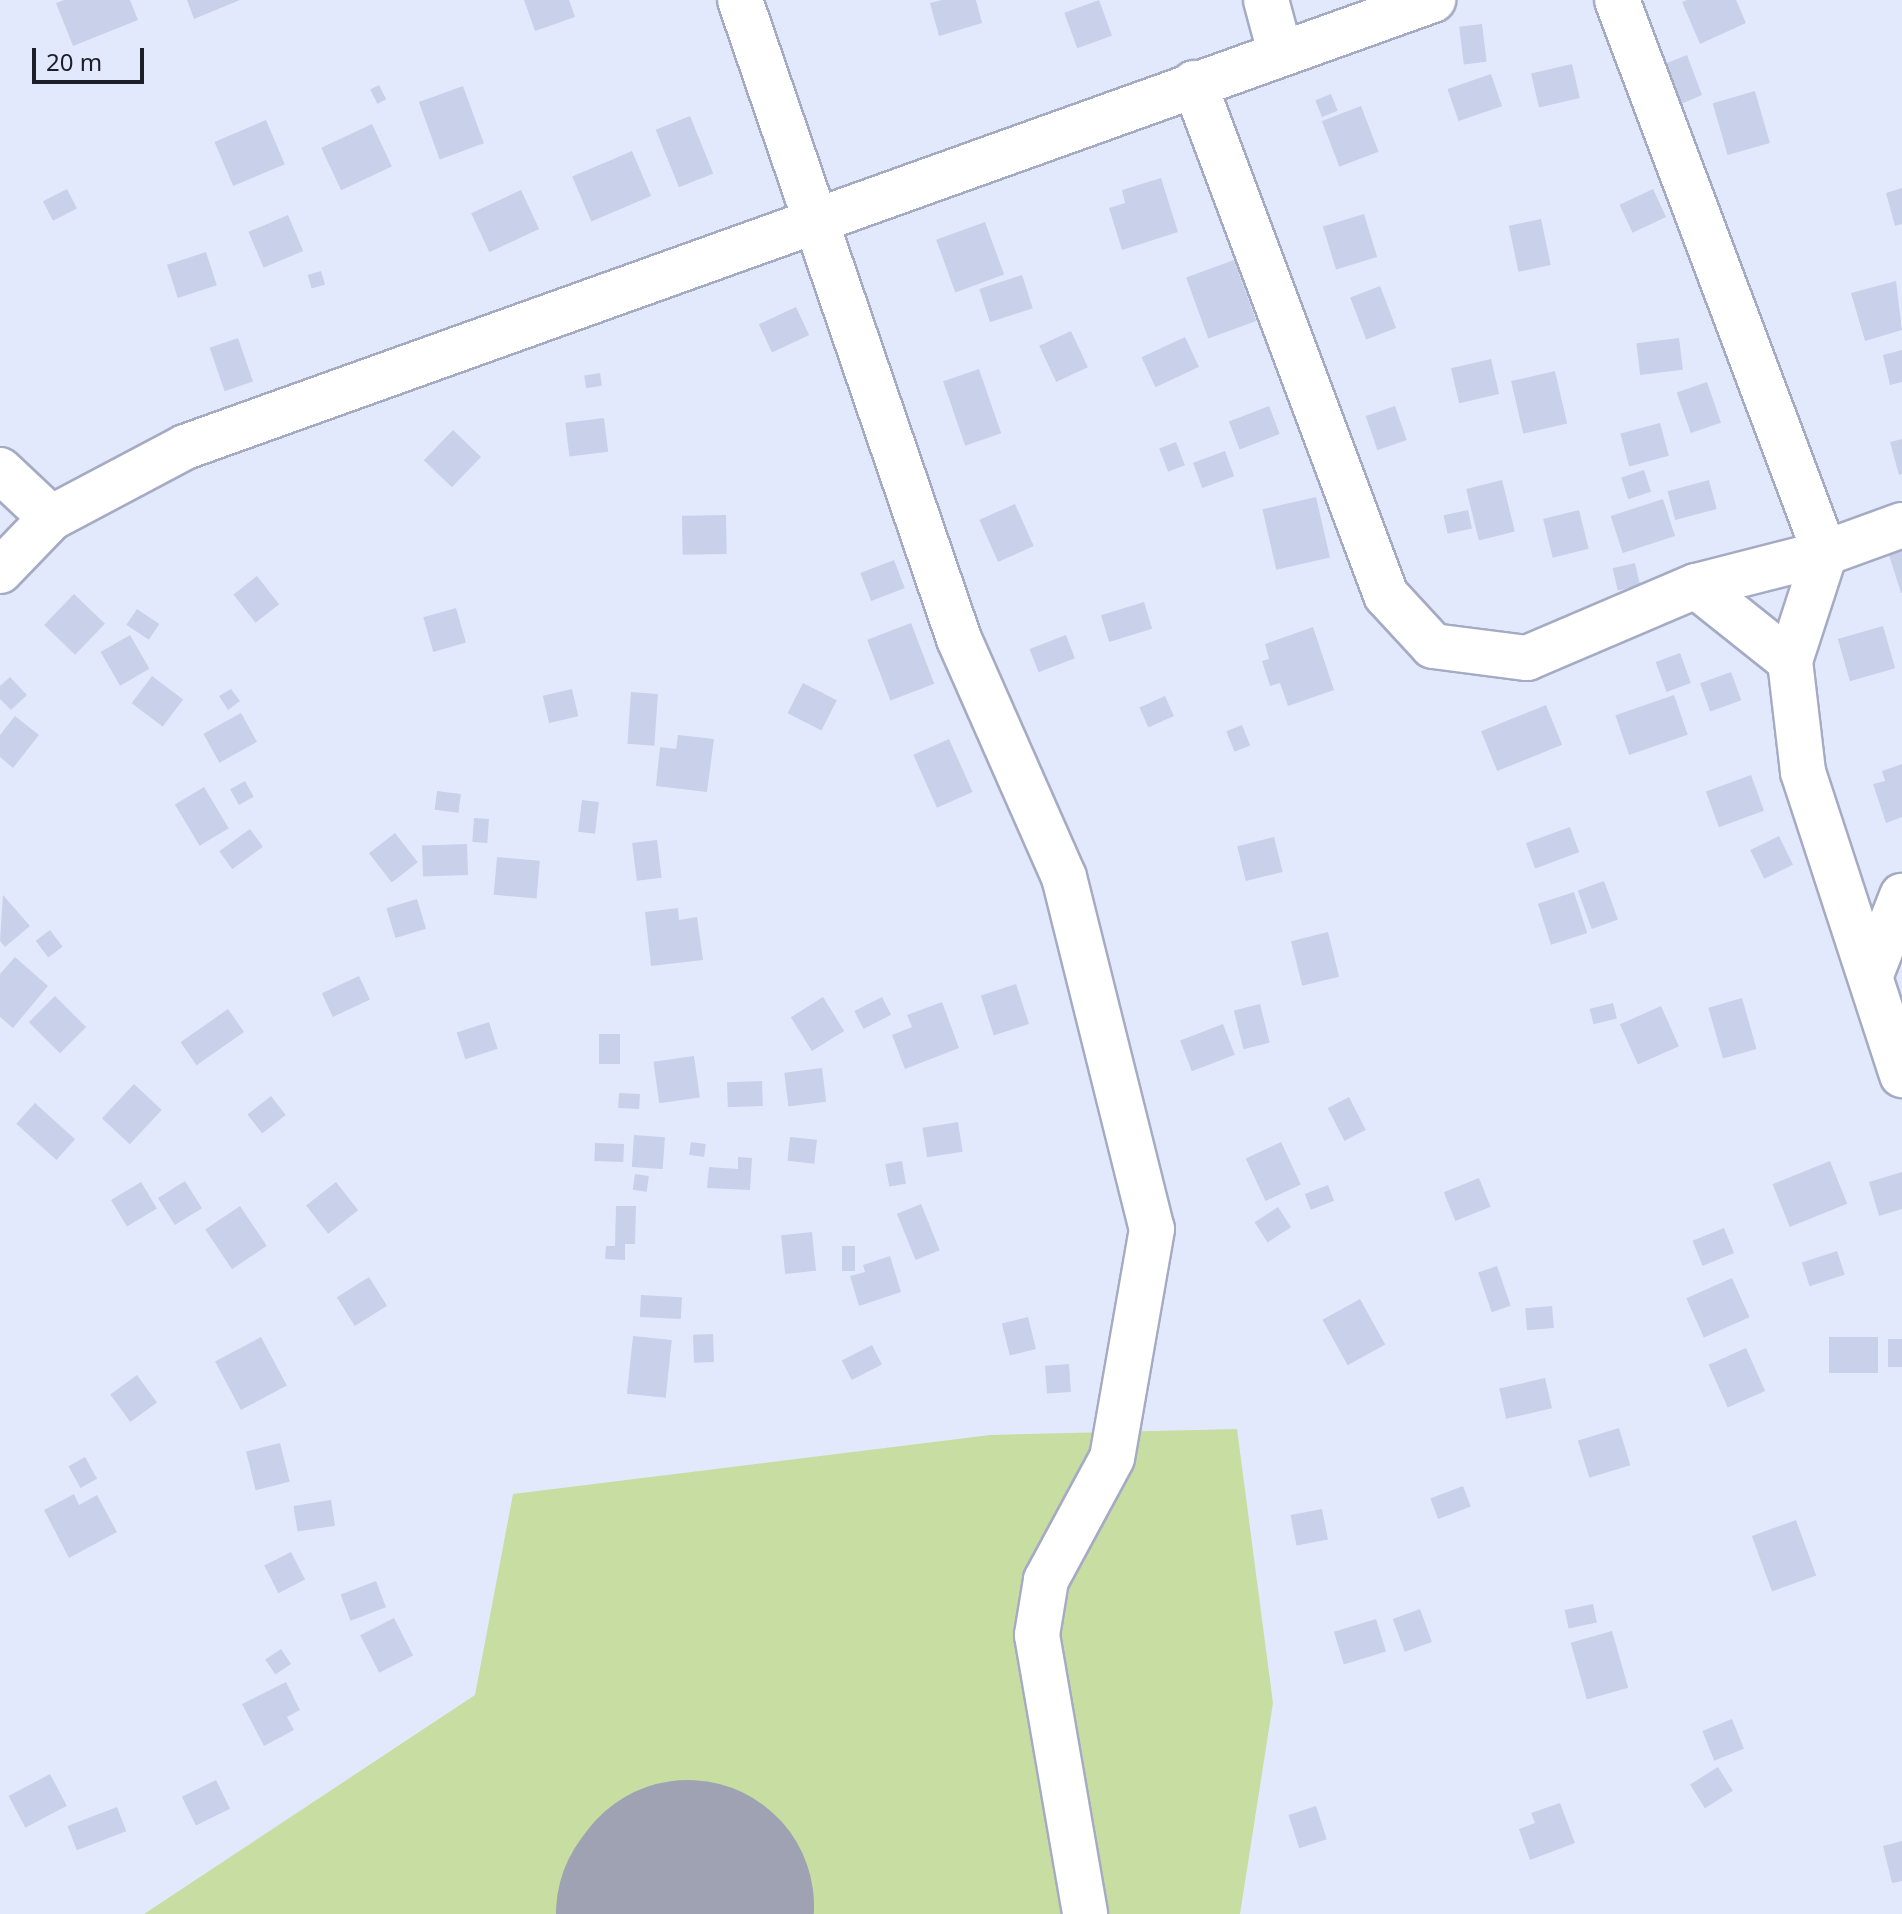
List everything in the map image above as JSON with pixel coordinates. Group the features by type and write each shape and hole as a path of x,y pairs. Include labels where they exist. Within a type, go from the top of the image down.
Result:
{"street":[{"path":"740,0 820,223 959,639 1064,877 1152,1229 1112,1458 1046,1580 1037,1635 1085,1914"},
{"path":"1266,0 1280,52"},
{"path":"0,571 51,518 185,447 820,223 1194,83 1433,0"},
{"path":"1617,0 1825,553 1790,661 1803,772 1872,972 1902,1075"},
{"path":"1194,83 1386,595 1433,646 1527,658 1696,586 1825,553 1902,525"},
{"path":"0,470 51,518"},
{"path":"1696,586 1790,661"},
{"path":"1872,972 1902,896"}],"green space":[{"path":"1237,1429 1273,1703 1240,1914 144,1914 475,1695 513,1494 990,1435"}],"building":[{"path":"64,0 130,0 138,20 73,46 56,3"},
{"path":"187,0 240,0 194,19"},
{"path":"524,0 569,0 575,17 535,31"},
{"path":"976,0 982,23 939,36 930,3"},
{"path":"1099,0 1112,36 1077,48 1064,13"},
{"path":"1736,0 1746,23 1700,44 1682,2"},
{"path":"1482,24 1487,62 1464,65 1459,27"},
{"path":"1687,55 1702,95 1681,104 1672,83 1664,87 1657,67"},
{"path":"1572,64 1580,98 1539,108 1531,73"},
{"path":"1491,74 1502,106 1459,121 1448,89"},
{"path":"379,85 386,99 377,104 370,90"},
{"path":"463,86 484,143 440,159 419,102"},
{"path":"1755,91 1770,143 1728,155 1713,103"},
{"path":"1331,94 1338,111 1322,117 1315,100"},
{"path":"1361,106 1379,152 1339,167 1322,121"},
{"path":"690,116 713,173 679,187 656,130"},
{"path":"266,120 285,164 233,186 214,142"},
{"path":"372,124 392,167 341,190 321,148"},
{"path":"632,151 651,196 591,222 572,176"},
{"path":"1161,178 1178,232 1122,250 1109,208 1125,203 1122,190"},
{"path":"1902,188 1902,224 1895,226 1886,193"},
{"path":"67,189 77,209 53,221 43,201"},
{"path":"1653,189 1666,217 1633,233 1619,205"},
{"path":"521,190 539,229 489,252 471,213"},
{"path":"1364,214 1377,257 1336,270 1323,227"},
{"path":"288,215 303,251 264,268 248,232"},
{"path":"1541,219 1551,265 1518,272 1509,226"},
{"path":"985,222 1004,275 955,292 936,240"},
{"path":"206,252 217,285 178,298 167,265"},
{"path":"1234,260 1256,321 1208,339 1186,277"},
{"path":"321,271 325,284 312,288 308,275"},
{"path":"1022,275 1033,308 990,322 979,289"},
{"path":"1896,281 1902,330 1865,341 1851,293"},
{"path":"1380,286 1396,328 1366,339 1350,297"},
{"path":"796,307 809,335 772,352 759,324"},
{"path":"1071,331 1088,367 1056,382 1039,346"},
{"path":"1185,337 1199,367 1155,387 1141,357"},
{"path":"238,338 253,381 225,391 210,348"},
{"path":"1679,338 1683,370 1640,375 1636,343"},
{"path":"1902,350 1902,382 1890,385 1883,355"},
{"path":"1491,359 1499,394 1459,403 1451,368"},
{"path":"979,369 1001,433 965,446 943,381"},
{"path":"1555,371 1567,424 1523,434 1511,381"},
{"path":"600,373 602,386 586,388 584,376"},
{"path":"1707,382 1721,423 1691,433 1677,392"},
{"path":"1269,406 1280,434 1240,449 1229,421"},
{"path":"1395,406 1407,440 1377,450 1366,416"},
{"path":"604,418 608,452 569,456 565,423"},
{"path":"1660,423 1669,456 1629,466 1620,434"},
{"path":"453,430 481,457 452,487 424,460"},
{"path":"1902,439 1902,474 1899,475 1890,442"},
{"path":"1176,442 1185,465 1168,472 1159,448"},
{"path":"1225,451 1234,476 1202,488 1193,463"},
{"path":"1644,470 1651,492 1628,499 1621,477"},
{"path":"1502,480 1515,531 1479,540 1466,489"},
{"path":"1709,480 1717,509 1675,520 1667,491"},
{"path":"1316,497 1330,557 1276,570 1262,509"},
{"path":"1663,499 1675,536 1623,553 1611,516"},
{"path":"1015,504 1034,546 998,562 979,520"},
{"path":"1468,510 1472,529 1447,534 1444,515"},
{"path":"1579,510 1589,549 1553,558 1543,519"},
{"path":"726,515 727,554 683,555 682,516"},
{"path":"1902,551 1902,593 1901,593 1889,555"},
{"path":"894,560 905,588 871,601 860,573"},
{"path":"1635,563 1640,585 1618,591 1613,568"},
{"path":"257,576 279,604 256,623 233,594"},
{"path":"74,594 105,624 75,655 44,625"},
{"path":"1144,602 1152,629 1109,642 1101,615"},
{"path":"456,608 466,643 433,652 423,617"},
{"path":"137,609 159,624 149,640 126,625"},
{"path":"911,623 934,684 890,701 867,640"},
{"path":"1883,626 1895,668 1850,681 1838,639"},
{"path":"1313,627 1334,690 1288,706 1280,683 1270,686 1262,661 1269,659 1265,644"},
{"path":"130,635 150,669 120,686 101,652"},
{"path":"1066,635 1075,658 1039,672 1030,649"},
{"path":"1680,653 1691,683 1667,692 1656,662"},
{"path":"1731,672 1741,700 1710,711 1700,683"},
{"path":"152,676 183,699 163,727 132,703"},
{"path":"10,677 27,695 11,710 0,699 0,686"},
{"path":"803,683 837,700 821,731 788,713"},
{"path":"231,689 240,701 228,710 219,696"},
{"path":"572,689 578,716 549,723 543,696"},
{"path":"631,692 658,694 654,746 627,744"},
{"path":"1674,695 1688,735 1629,755 1615,715"},
{"path":"1165,696 1174,716 1148,727 1139,707"},
{"path":"1546,705 1562,745 1497,771 1481,731"},
{"path":"241,713 257,742 219,763 203,734"},
{"path":"15,716 39,735 13,768 0,757 0,735"},
{"path":"1242,725 1250,745 1234,752 1226,731"},
{"path":"678,735 714,739 707,792 656,786 660,747 676,749"},
{"path":"949,739 973,792 937,808 913,755"},
{"path":"1902,764 1902,817 1886,823 1873,784 1885,781 1882,771"},
{"path":"1751,775 1764,811 1719,827 1706,791"},
{"path":"245,781 254,797 239,805 230,789"},
{"path":"204,787 229,828 200,846 175,805"},
{"path":"437,791 461,794 459,813 435,810"},
{"path":"582,800 599,802 595,834 578,832"},
{"path":"474,818 489,819 487,843 472,842"},
{"path":"1570,827 1579,852 1535,868 1526,843"},
{"path":"250,829 263,847 232,869 219,851"},
{"path":"395,833 418,862 392,882 369,853"},
{"path":"1779,836 1793,865 1764,879 1750,850"},
{"path":"1274,837 1283,872 1246,881 1237,846"},
{"path":"657,840 662,878 637,881 632,843"},
{"path":"467,844 468,875 423,877 422,846"},
{"path":"497,857 540,861 537,899 494,895"},
{"path":"1604,881 1618,920 1592,929 1578,891"},
{"path":"1574,892 1587,933 1551,945 1538,904"},
{"path":"3,895 30,926 5,947 0,941"},
{"path":"417,899 426,929 395,938 386,908"},
{"path":"678,908 679,920 697,917 703,960 651,966 645,912"},
{"path":"50,930 63,947 48,958 36,941"},
{"path":"1328,932 1339,977 1302,986 1291,941"},
{"path":"15,957 48,986 13,1028 0,1017 0,974"},
{"path":"359,976 370,1000 333,1017 322,993"},
{"path":"1016,984 1029,1024 994,1035 981,995"},
{"path":"55,996 86,1027 60,1053 29,1022"},
{"path":"823,997 844,1031 812,1051 791,1017"},
{"path":"882,997 891,1015 863,1029 854,1011"},
{"path":"1742,998 1757,1049 1723,1059 1708,1008"},
{"path":"942,1002 959,1048 905,1069 892,1035 912,1027 907,1015"},
{"path":"1613,1003 1617,1019 1594,1024 1590,1009"},
{"path":"1260,1004 1270,1043 1243,1049 1234,1011"},
{"path":"1661,1006 1679,1046 1638,1064 1620,1024"},
{"path":"228,1009 244,1032 197,1065 180,1042"},
{"path":"489,1022 498,1049 465,1059 457,1033"},
{"path":"1223,1024 1235,1055 1192,1071 1180,1040"},
{"path":"599,1034 620,1034 620,1064 599,1064"},
{"path":"694,1056 700,1098 659,1103 653,1062"},
{"path":"822,1068 826,1102 788,1106 784,1073"},
{"path":"762,1081 763,1106 728,1107 727,1082"},
{"path":"134,1084 162,1110 130,1144 102,1118"},
{"path":"619,1093 640,1094 639,1109 618,1108"},
{"path":"271,1096 286,1115 262,1133 247,1114"},
{"path":"1349,1097 1366,1130 1344,1141 1328,1108"},
{"path":"35,1103 75,1139 56,1160 16,1124"},
{"path":"958,1122 963,1152 927,1157 922,1128"},
{"path":"634,1135 665,1137 663,1169 632,1167"},
{"path":"790,1137 817,1140 814,1164 787,1161"},
{"path":"691,1142 706,1144 704,1157 689,1155"},
{"path":"1281,1142 1301,1185 1266,1201 1246,1158"},
{"path":"595,1143 624,1144 623,1162 594,1161"},
{"path":"738,1157 752,1158 750,1190 707,1188 709,1167 738,1169"},
{"path":"902,1161 906,1184 889,1187 885,1164"},
{"path":"1830,1161 1847,1204 1790,1227 1773,1184"},
{"path":"1902,1172 1902,1209 1879,1216 1869,1182"},
{"path":"635,1174 649,1176 647,1192 633,1190"},
{"path":"1479,1178 1491,1207 1455,1221 1444,1192"},
{"path":"185,1181 202,1208 175,1225 158,1198"},
{"path":"141,1182 157,1209 127,1227 111,1200"},
{"path":"336,1182 358,1210 328,1234 306,1205"},
{"path":"1328,1185 1334,1201 1311,1210 1305,1194"},
{"path":"921,1204 940,1250 916,1260 897,1214"},
{"path":"240,1206 267,1246 232,1269 205,1229"},
{"path":"616,1206 636,1206 635,1244 625,1244 625,1260 605,1259 606,1246 615,1246"},
{"path":"1278,1207 1291,1227 1268,1242 1255,1222"},
{"path":"1724,1228 1734,1253 1703,1266 1692,1241"},
{"path":"812,1232 816,1271 785,1274 781,1235"},
{"path":"842,1246 855,1246 855,1271 842,1271"},
{"path":"1837,1251 1845,1275 1810,1286 1802,1262"},
{"path":"890,1256 901,1292 859,1306 850,1276 865,1272 863,1265"},
{"path":"1497,1266 1511,1306 1492,1312 1478,1273"},
{"path":"369,1277 387,1306 355,1326 337,1297"},
{"path":"1732,1278 1749,1317 1704,1338 1686,1298"},
{"path":"641,1295 682,1297 681,1319 640,1317"},
{"path":"1360,1299 1385,1344 1348,1365 1322,1320"},
{"path":"1552,1306 1554,1328 1527,1330 1525,1308"},
{"path":"1028,1317 1036,1349 1010,1356 1002,1324"},
{"path":"713,1334 714,1362 694,1363 693,1335"},
{"path":"633,1336 672,1340 666,1398 627,1394"},
{"path":"261,1337 287,1386 241,1410 215,1361"},
{"path":"1829,1337 1878,1337 1878,1373 1829,1373"},
{"path":"1888,1339 1902,1339 1902,1367 1888,1367"},
{"path":"872,1345 882,1365 852,1380 842,1360"},
{"path":"1746,1348 1765,1391 1728,1408 1709,1365"},
{"path":"1069,1364 1071,1392 1047,1394 1045,1366"},
{"path":"137,1375 157,1403 130,1422 110,1394"},
{"path":"1545,1378 1552,1408 1506,1419 1499,1389"},
{"path":"1619,1428 1630,1465 1589,1478 1578,1441"},
{"path":"280,1443 290,1482 256,1490 246,1451"},
{"path":"85,1457 97,1479 81,1488 68,1466"},
{"path":"1463,1486 1471,1507 1438,1519 1430,1499"},
{"path":"74,1494 79,1505 97,1495 117,1532 69,1558 44,1510"},
{"path":"331,1500 335,1526 298,1532 293,1506"},
{"path":"1322,1509 1328,1539 1297,1546 1291,1515"},
{"path":"1796,1520 1816,1575 1772,1592 1752,1536"},
{"path":"291,1552 305,1580 278,1593 264,1566"},
{"path":"376,1581 386,1607 351,1621 341,1595"},
{"path":"1593,1604 1597,1623 1569,1629 1565,1610"},
{"path":"1420,1609 1432,1642 1405,1652 1393,1619"},
{"path":"394,1618 413,1655 379,1673 360,1635"},
{"path":"1376,1619 1386,1652 1344,1664 1334,1632"},
{"path":"1612,1631 1628,1688 1587,1700 1571,1643"},
{"path":"281,1649 291,1664 275,1675 265,1660"},
{"path":"286,1682 300,1710 287,1717 294,1730 264,1746 242,1704"},
{"path":"1732,1719 1744,1749 1714,1761 1702,1731"},
{"path":"1718,1767 1733,1791 1705,1808 1690,1784"},
{"path":"50,1774 67,1806 25,1828 9,1796"},
{"path":"216,1780 230,1809 196,1825 182,1797"},
{"path":"1560,1803 1575,1843 1530,1860 1519,1829 1535,1823 1531,1813"},
{"path":"1316,1806 1327,1839 1299,1848 1288,1815"},
{"path":"117,1807 126,1831 77,1850 68,1826"},
{"path":"1902,1841 1902,1881 1892,1883 1883,1846"}],"runway":[{"path":"682,1914 688,1906"}]}
